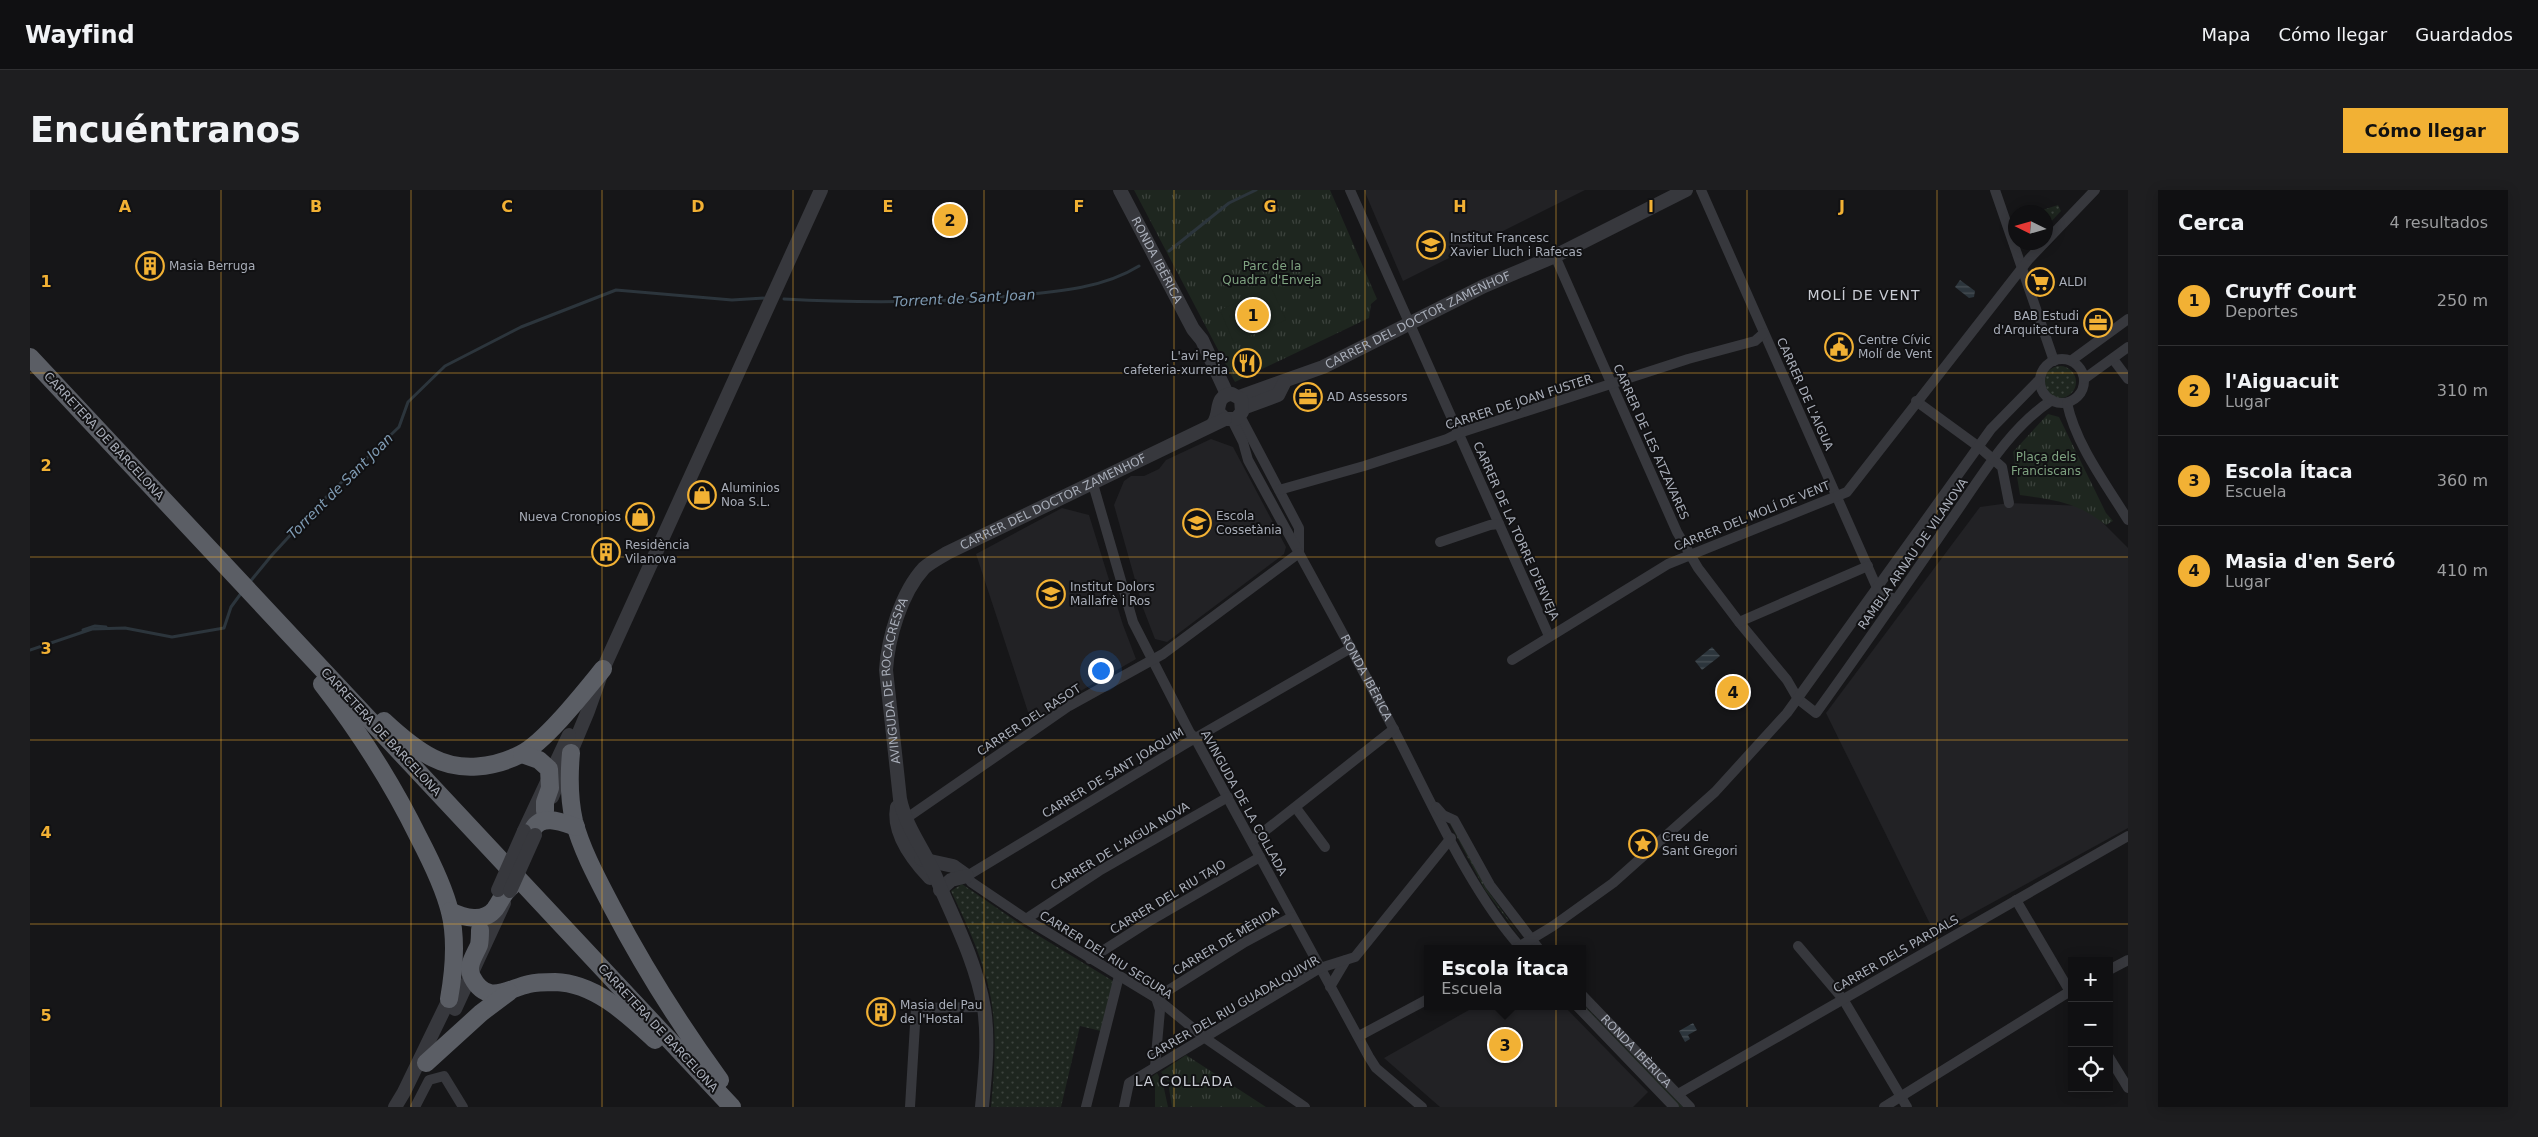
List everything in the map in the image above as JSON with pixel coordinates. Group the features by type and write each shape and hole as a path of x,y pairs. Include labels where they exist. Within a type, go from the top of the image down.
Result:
{"highway":[{"name":"CARRETERA DE BARCELONA","path":"30,357 732,1107"},
{"path":"258,600 385,722 414,747 432,758 462,767 483,766 522,754 571,708 603,669"},
{"path":"258,600 354,724 373,752 398,796 426,853 450,911 454,956 449,999"},
{"path":"571,753 571,799 576,828 589,860 633,946 688,1037 740,1107"},
{"path":"512,858 524,848 536,825 550,788 549,770 539,760 522,754"},
{"path":"536,825 562,821 576,828"},
{"path":"450,911 468,919 477,918 495,909 502,894 507,889"},
{"path":"480,930 480,943 471,962 471,976 479,987 488,992 499,994 527,984 558,982 572,984 597,994 643,1029 727,1107"},
{"path":"426,1063 481,1013 509,992"}],"street":[{"path":"404,1092 409,1089 440,1039 471,976 507,889 571,753 603,669 821,190"},
{"name":"RONDA IBÈRICA","path":"1120,190 1193,329 1202,340 1243,442 1248,460 1351,648 1431,803 1481,892 1517,945"},
{"name":"CARRER DE LA TORRE D'ENVEJA","path":"1350,190 1550,636"},
{"name":"CARRER DEL DOCTOR ZAMENHOF","path":"923,569 947,553 1093,484 1229,410 1278,395 1284,383 1323,367 1484,286 1555,256 1686,190"},
{"name":"CARRER DE L'AIGUA","path":"1701,190 1878,590"},
{"path":"1995,190 2054,361"},
{"name":"CARRER DEL MOLÍ DE VENT","path":"1512,660 1668,564 1847,492 1916,401 2023,267 2095,190"},
{"name":"CARRER DE LES ATZAVARES","path":"1555,256 1677,532 1690,556 1739,622 1787,680 1798,699"},
{"path":"2072,360 2084,379 2080,394 2067,403 2060,404 2044,394 2038,381 2043,369 2054,361 2072,360 2128,319"},
{"name":"CARRER DE JOAN FUSTER","path":"1280,490 1364,462 1447,439 1459,433 1688,359 1755,341 1764,333"},
{"path":"2084,379 2128,347"},
{"path":"2113,358 2128,380"},
{"name":"RAMBLA ARNAU DE VILANOVA","path":"1523,945 1613,884 1715,792 1798,699 1878,590 1991,428 2038,381"},
{"name":"RAMBLA ARNAU DE VILANOVA","path":"1798,699 1816,713 2002,446 2036,410 2052,400"},
{"path":"1916,401 1980,446 2002,467 2009,503"},
{"path":"2067,403 2092,461 2128,520"},
{"name":"RONDA IBÈRICA","path":"1229,410 1280,490 1299,528 1299,553"},
{"name":"AVINGUDA DE LA COLLADA","path":"1093,484 1133,622 1151,659 1376,1068 1422,1107"},
{"path":"1440,542 1490,525 1499,524"},
{"name":"CARRER DEL RASOT","path":"901,823 1069,706 1163,654 1299,553"},
{"path":"1739,622 1868,566"},
{"name":"AVINGUDA DE ROCACRESPA","path":"901,823 897,809 900,799 886,670 887,653 903,603 923,569"},
{"path":"1878,590 1896,600"},
{"name":"CARRER DE SANT JOAQUIM","path":"967,876 1196,738 1351,648"},
{"path":"536,825 549,776 587,699 593,693"},
{"path":"1252,841 1394,729"},
{"name":"CARRER DE L'AIGUA NOVA","path":"1026,919 1099,871 1228,797"},
{"name":"RONDA IBÈRICA","path":"1431,803 1443,815 1454,820 1490,885 1535,945"},
{"path":"1296,808 1325,848"},
{"path":"901,823 919,859 940,890 968,953 984,1007 986,1063 982,1107"},
{"name":"CARRER DELS PARDALS","path":"1678,1094 2128,836"},
{"name":"CARRER DEL RIU GUADALQUIVIR","path":"1124,1107 1128,1083 1320,968 1354,957 1451,838"},
{"name":"CARRER DEL RIU TAJO","path":"1090,959 1148,922 1260,857"},
{"path":"507,889 512,858"},
{"path":"919,859 953,866 967,876"},
{"path":"940,890 951,880 967,876"},
{"name":"CARRER DEL RIU SEGURA","path":"967,876 971,882 1026,919 1156,998 1205,1038 1305,1107"},
{"path":"2016,900 2068,987"},
{"path":"395,1107 449,999 487,914"},
{"name":"CARRER DE MÈRIDA","path":"1156,998 1245,942 1292,916"},
{"path":"1798,946 1842,999 1907,1107"},
{"name":"CARRER DEL RIU GUADALQUIVIR","path":"1330,987 1346,960"},
{"path":"2113,968 2128,960"},
{"path":"1086,1107 1118,976"},
{"path":"1884,1107 2068,994"},
{"path":"1155,1068 1160,1010 1156,998"},
{"name":"RONDA IBÈRICA","path":"1586,999 1690,1107"},
{"path":"1359,1036 1424,1002"},
{"path":"910,1107 916,1008 984,1007"},
{"name":"RONDA IBÈRICA","path":"1581,1010 1674,1107"},
{"path":"2113,1064 2128,1088"},
{"path":"414,1107 429,1080 444,1076 464,1107"}],"shaded area":[{"name":"Institut Francesc Xavier Lluch i Rafecas","path":"1364,190 1585,190 1403,281"},
{"path":"1960,280 1975,291 1974,297 1969,298 1955,287"},
{"name":"Escola Cossetània","path":"1211,439 1233,447 1286,547 1284,554 1167,642 1155,639 1143,608 1114,505 1124,481 1131,476 1144,476 1159,469 1166,460"},
{"path":"2009,503 2086,506 2128,548 2128,828 1935,934 1826,713 1980,507"},
{"name":"Institut Dolors Mallafrè i Ros","path":"1062,508 1089,515 1123,625 1136,659 1072,696 1032,724 976,554"},
{"path":"1712,647 1720,656 1702,670 1695,661"},
{"path":"1469,1010 1568,1010 1648,1092 1633,1107 1440,1107 1384,1058"},
{"path":"1693,1023 1697,1030 1688,1035 1690,1039 1685,1042 1679,1031"}],"green space":[{"name":"Parc de la Quadra d'Enveja","path":"1134,190 1330,190 1377,299 1371,304 1369,318 1235,382"},
{"path":"2058,205 2061,211 2053,220 2053,207"},
{"path":"1271,287 1286,320 1234,343 1220,310"},
{"path":"2060,366 2071,371 2076,382 2071,393 2060,398 2049,393 2044,382 2049,371"},
{"name":"Plaça dels Franciscans","path":"2048,414 2059,417 2106,513 2113,521 2106,525 2085,511 2066,503 2020,495 2013,452"},
{"path":"1452,823 1486,888 1522,939 1485,890 1450,824"},
{"path":"962,884 1026,928 1113,981 1101,1031 1080,1026 1061,1107 991,1107 994,1060 993,1012 980,958 951,891"},
{"path":"1586,1007 1683,1107 1679,1107 1586,1009"},
{"path":"1186,1055 1266,1107 1172,1107 1168,1082 1161,1072"},
{"path":"1157,1073 1163,1084 1168,1107 1155,1107 1155,1087 1152,1087 1149,1079"}],"waterway":[{"name":"Torrent de Sant Joan","path":"1169,251 1229,203 1256,190"},
{"name":"Torrent de Sant Joan","path":"784,299 898,302 1027,295 1094,285 1125,274 1139,266"},
{"name":"Torrent de Sant Joan","path":"249,583 319,504 399,427 408,402 445,366 521,327 616,290 732,300 766,298"},
{"name":"Torrent de Sant Joan","path":"30,650 92,629 125,628 172,637 224,628 231,607 242,592"},
{"name":"Torrent de Sant Joan","path":"83,630 95,626 106,627"}],"place":[{"name":"l'Aiguacuit","path":"950,220"},
{"name":"Institut Francesc Xavier Lluch i Rafecas","path":"1431,245"},
{"name":"Masia Berruga","path":"150,266"},
{"name":"ALDI","path":"2040,282"},
{"name":"Cruyff Court","path":"1253,315"},
{"name":"BAB Estudi d'Arquitectura","path":"2098,323"},
{"name":"Centre Cívic Molí de Vent","path":"1839,347"},
{"name":"L'avi Pep, cafeteria-xurreria","path":"1247,363"},
{"name":"AD Assessors","path":"1308,397"},
{"name":"Aluminios Noa S.L.","path":"702,495"},
{"name":"Nueva Cronopios","path":"640,517"},
{"name":"Escola Cossetània","path":"1197,523"},
{"name":"Residència Vilanova","path":"606,552"},
{"name":"Institut Dolors Mallafrè i Ros","path":"1051,594"},
{"name":"Masia d'en Seró","path":"1733,692"},
{"name":"Creu de Sant Gregori","path":"1643,844"},
{"name":"Masia del Pau de l'Hostal","path":"881,1012"},
{"name":"Escola Ítaca","path":"1505,1045"}],"district":[{"name":"MOLÍ DE VENT","path":"1864,295"},
{"name":"LA COLLADA","path":"1184,1081"}]}
